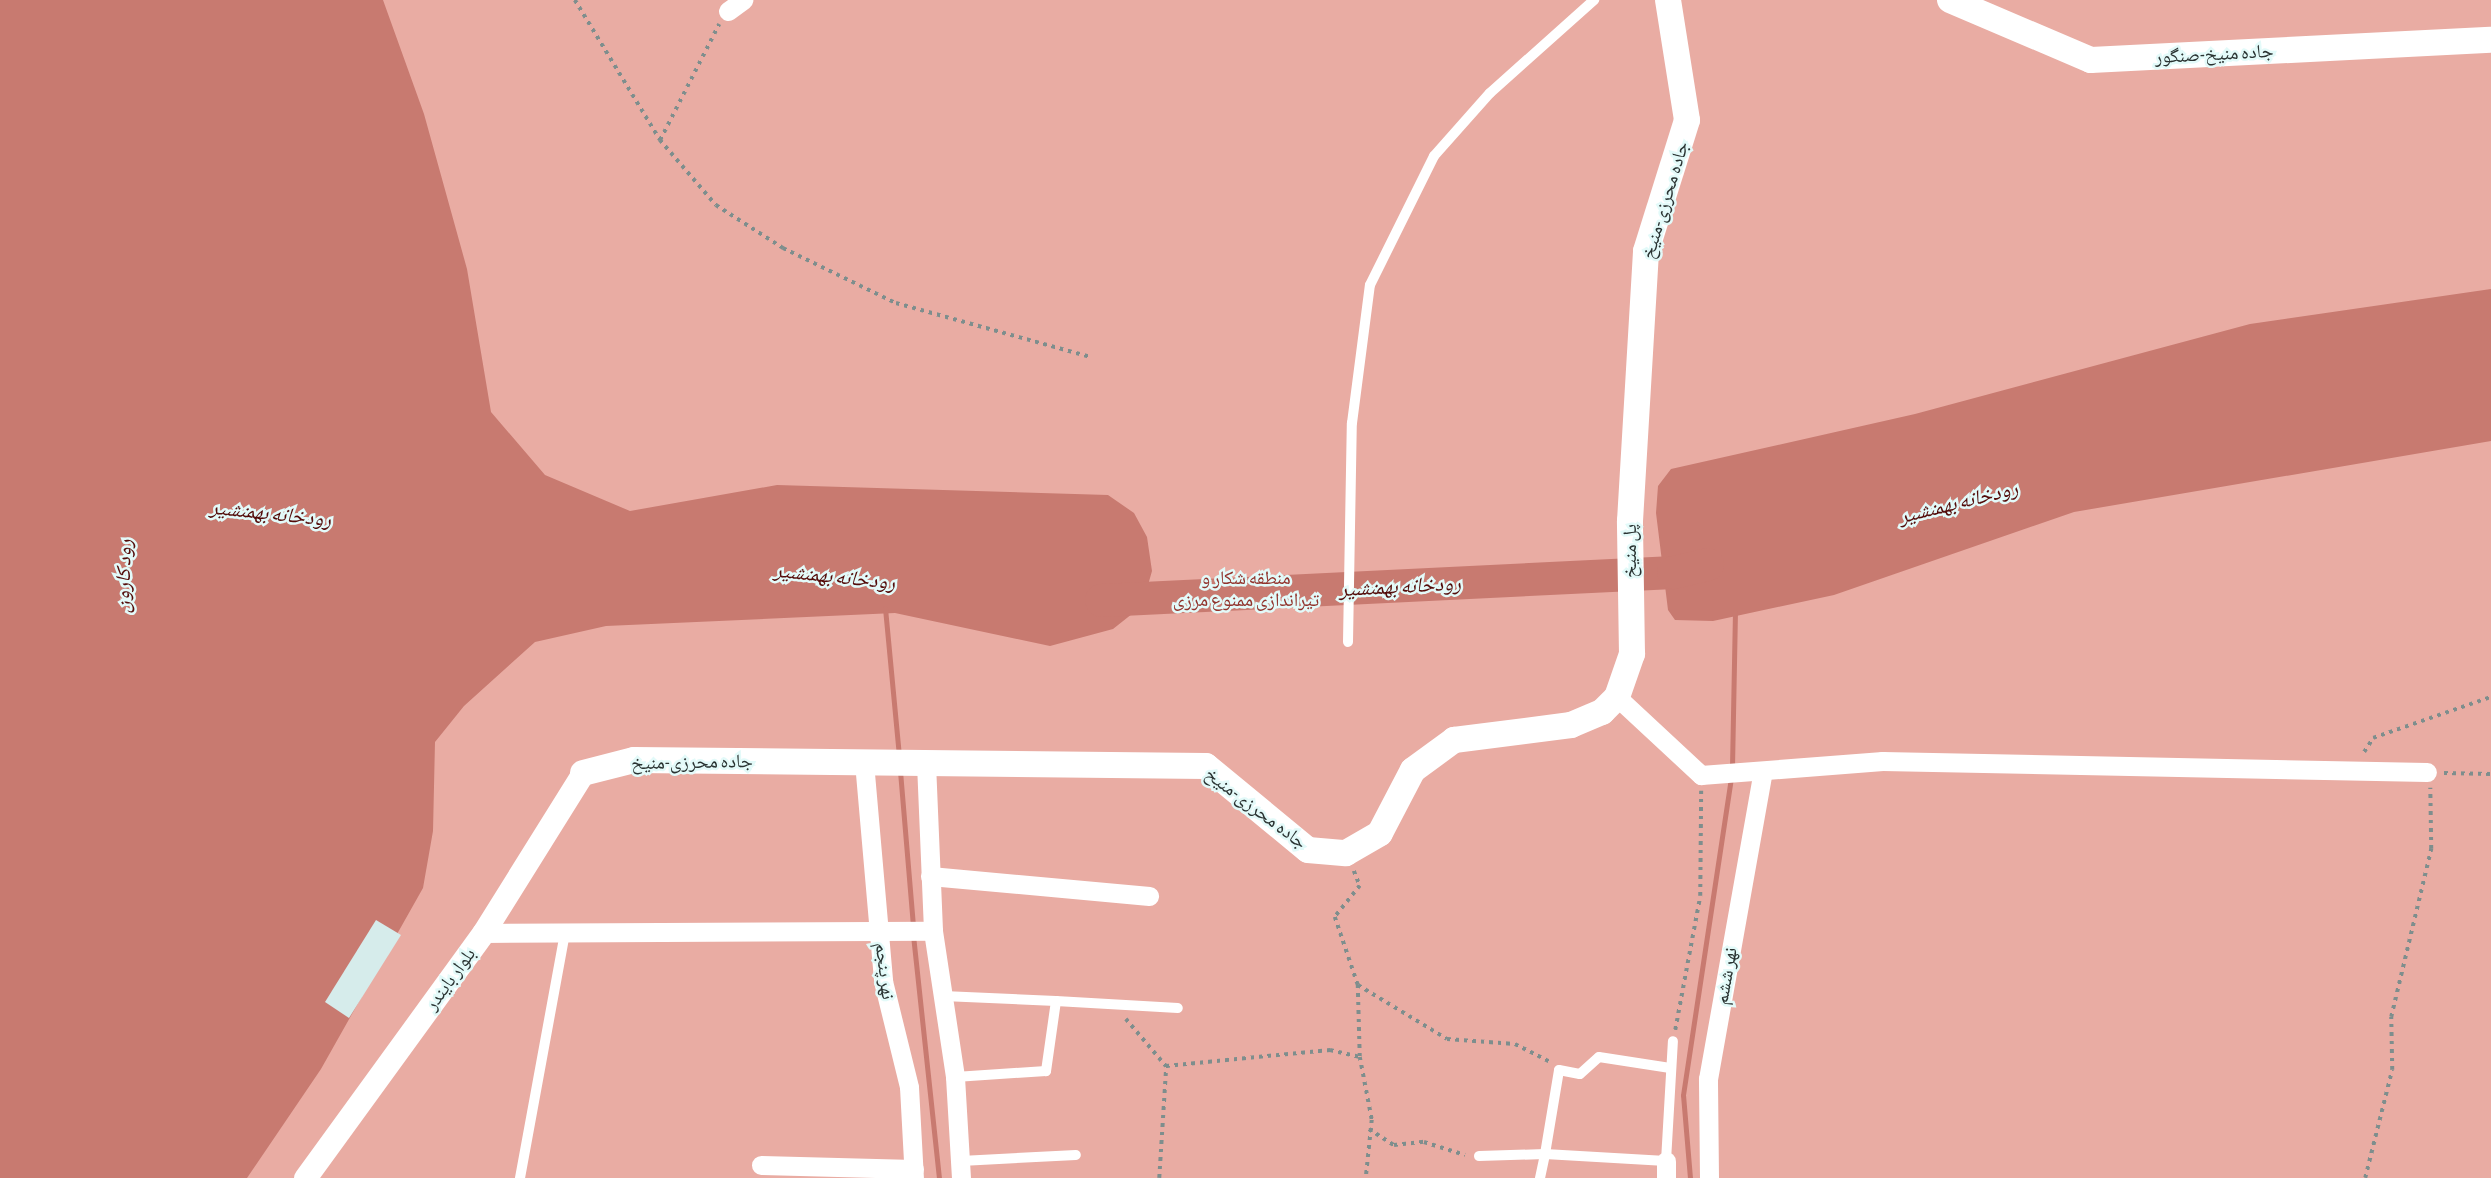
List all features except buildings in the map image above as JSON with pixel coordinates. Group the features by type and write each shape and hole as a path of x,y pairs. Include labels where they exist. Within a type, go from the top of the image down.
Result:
{"main road":[{"name":"جاده محرزی-منیخ","path":"1637,402 1646,251 1687,120 1668,0"},
{"name":"جاده منیخ-صنگور","path":"1950,0 2091,60 2491,40"},
{"name":"پل منیخ","path":"1617,697 1632,654 1637,402"},
{"path":"1346,853 1380,833 1413,770 1434,751 1476,733 1591,719 1617,697"},
{"name":"جاده محرزی-منیخ","path":"583,774 634,760 1206,766 1308,850 1346,853"}],"street":[{"path":"1617,697 1707,775 1754,775 1882,761 2427,772"},
{"name":"نهر پنجم","path":"874,762 883,981 909,1087 914,1174"},
{"path":"921,763 930,876 928,931 943,996 955,1077 961,1170"},
{"name":"بلوار بایندر","path":"305,1178 483,933 583,774"},
{"name":"نهر ششم","path":"1709,1178 1707,1079 1754,775"},
{"path":"930,876 1149,896"},
{"path":"483,933 928,931"},
{"path":"761,1165 914,1174"}],"lane":[{"path":"1348,642 1352,423 1370,285 1434,156 1490,93 1594,0"},
{"path":"520,1178 565,933"},
{"path":"943,996 1178,1008"},
{"path":"955,1077 1046,1071 1056,1001"},
{"path":"1479,1156 1545,1154 1666,1170 1673,1041"},
{"path":"1540,1178 1559,1070 1580,1074 1599,1057 1670,1068"},
{"path":"961,1170 1076,1155"}],"path":[{"path":"575,0 660,140 716,205 783,248 896,303 1091,357"},
{"path":"660,140 706,41 736,5"},
{"path":"2352,771 2374,738 2491,697"},
{"path":"2365,1178 2392,1070 2391,1017 2431,849 2427,772 2491,774"},
{"path":"1673,1041 1700,897 1707,775"},
{"path":"1346,853 1360,886 1335,917 1358,985 1360,1057 1369,1129 1366,1178"},
{"path":"1358,985 1447,1039 1515,1044 1559,1070"},
{"path":"1113,1004 1166,1066 1159,1178"},
{"path":"1166,1066 1330,1050 1360,1057"},
{"path":"1369,1129 1394,1145 1424,1142 1479,1156"}],"green space":[{"name":"منطقه شکار و تیراندازی ممنوع مرزی","path":"0,0 2491,0 2491,1178 0,1178"}],"water":[{"name":"رود کارون","path":"0,0 383,0 424,114 467,269 491,412 545,475 630,511 777,485 1108,495 1134,513 1147,537 1152,571 1142,606 1113,629 1050,646 895,613 606,626 535,642 464,706 435,742 433,831 423,888 321,1069 247,1178 0,1178"},
{"path":"2491,289 2491,441 2074,512 1834,595 1713,621 1675,620 1668,610 1656,513 1658,486 1671,469 1915,414 2250,324"}],"pier":[{"path":"376,920 401,935 349,1018 325,1002"}],"waterway":[{"name":"رودخانه بهمنشیر","path":"1101,600 1673,572 1707,564"},
{"path":"885,608 899,755"},
{"path":"1732,767 1735,612"},
{"path":"900,771 913,926"},
{"path":"1690,1178 1683,1095 1731,777"},
{"path":"913,935 939,1178"}]}
